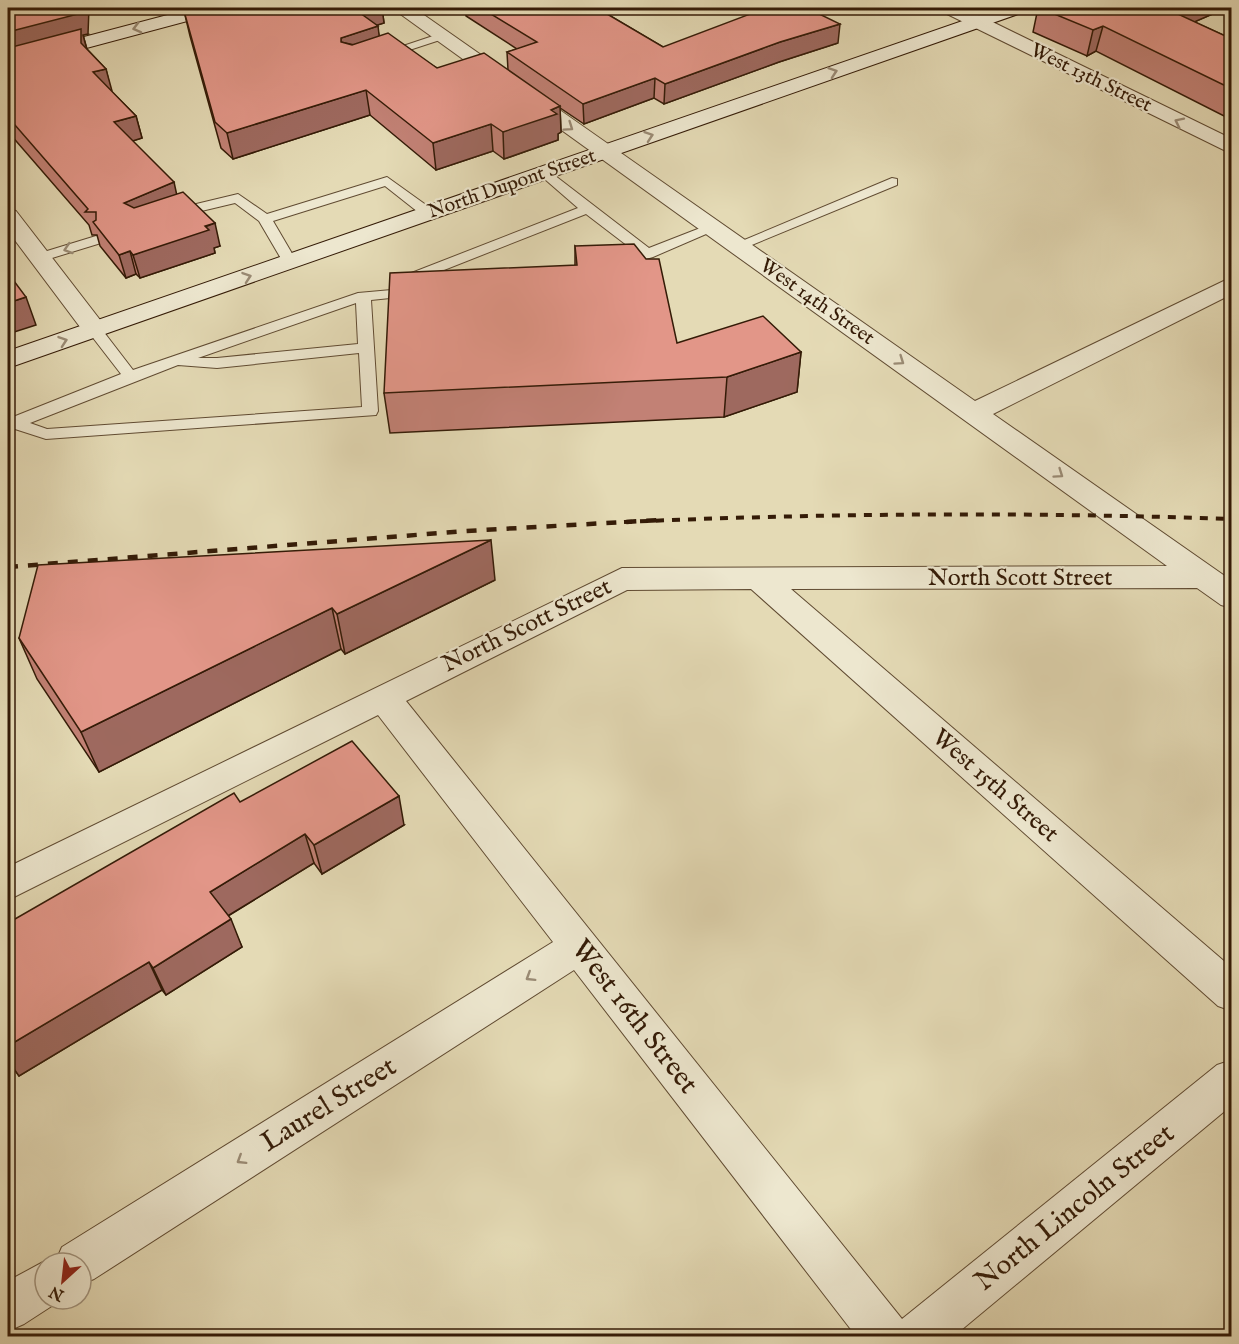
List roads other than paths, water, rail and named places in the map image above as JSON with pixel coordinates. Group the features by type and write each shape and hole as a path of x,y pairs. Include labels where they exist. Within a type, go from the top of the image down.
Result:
{"street":[{"path":"8,63 214,8"},
{"name":"West 14th Street","path":"402,8 1232,597"},
{"name":"West 13th Street","path":"950,8 1232,148"},
{"name":"North Dupont Street","path":"8,360 1017,8"},
{"path":"8,216 94,330"},
{"path":"973,413 1220,289 1232,309"},
{"name":"North Scott Street","path":"8,884 622,579 1203,577"},
{"name":"West 15th Street","path":"759,579 1232,993"},
{"name":"West 16th Street","path":"383,697 885,1336"},
{"name":"Laurel Street","path":"93,1254 579,946"},
{"name":"North Lincoln Street","path":"918,1336 1232,1079"},
{"path":"8,1308 33,1292"}],"lane":[{"path":"373,58 442,36"},
{"path":"545,172 587,209 648,254"},
{"path":"265,219 387,181 428,213"},
{"path":"737,246 892,182"},
{"path":"162,218 194,207 238,198 265,219 290,262"},
{"path":"10,424 130,376 363,296 587,209"},
{"path":"604,266 648,254 713,228"},
{"path":"39,258 96,240"},
{"path":"363,296 432,290"},
{"path":"10,424 46,434 370,411 363,296"},
{"path":"94,330 130,376"},
{"path":"171,362 217,363 366,348"}],"railway":[{"path":"626,522 928,514 1232,519"},
{"path":"626,522 660,520"},
{"path":"8,567 466,531 626,522"}]}
